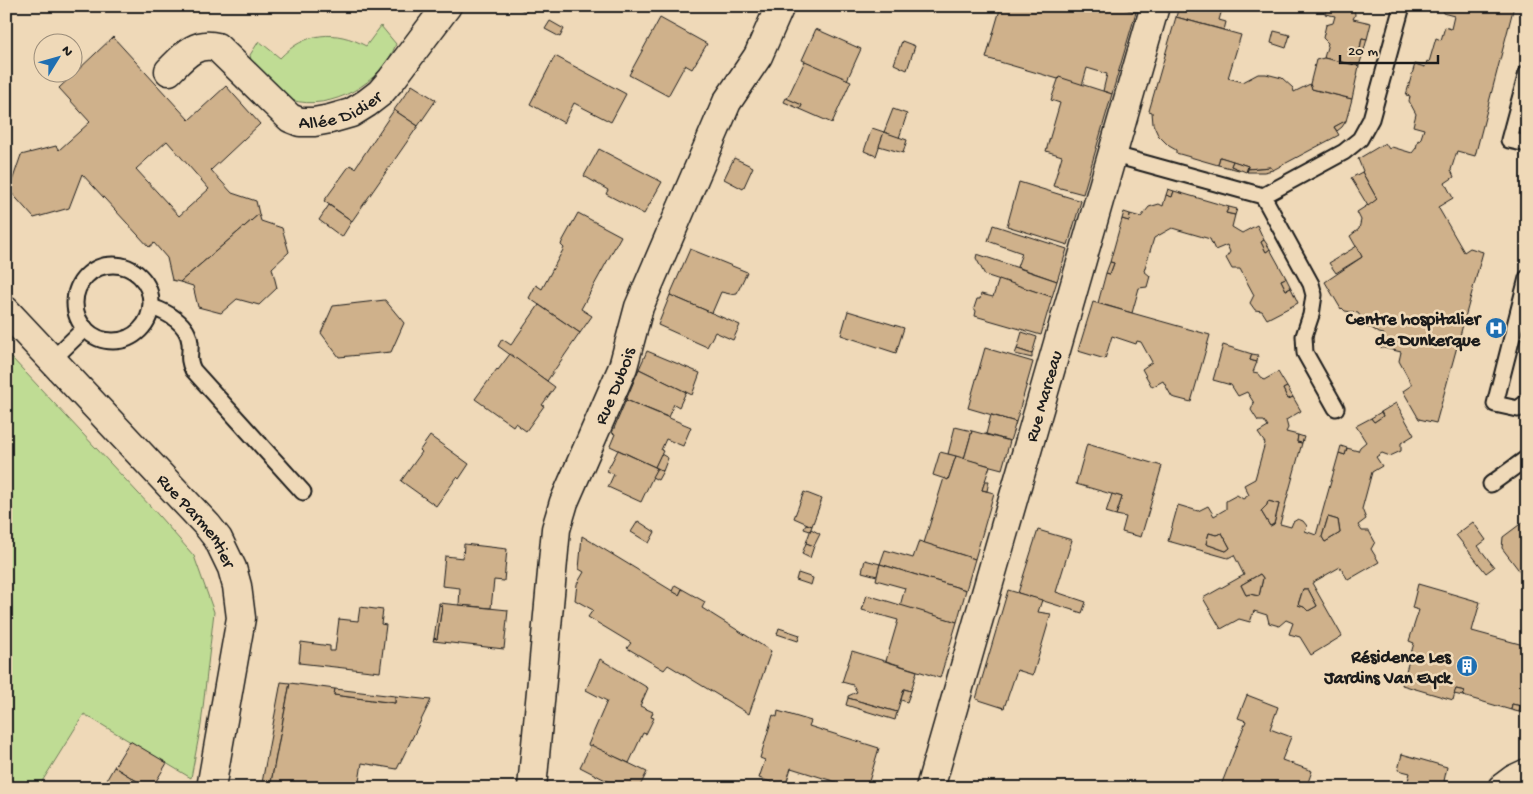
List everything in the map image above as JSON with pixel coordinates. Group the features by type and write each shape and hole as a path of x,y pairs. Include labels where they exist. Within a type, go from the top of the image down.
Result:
{"street":[{"name":"Allée Didier","path":"169,71 189,51 208,45 217,47 290,118 300,122 330,119 351,112 380,93 447,6"},
{"name":"Rue Dubois","path":"532,788 556,529 564,502 623,367 639,307 723,111 731,95 758,56 780,6"},
{"name":"Rue Marceau","path":"930,788 1155,6"},
{"name":"Rue Parmentier","path":"6,310 207,525 218,539 232,568 237,586 241,618 211,788"},
{"path":"1502,788 1514,778 1527,773"}],"lane":[{"path":"1111,154 1263,196 1344,152 1360,139 1371,119 1402,6"},
{"path":"1527,72 1509,140 1527,144"},
{"path":"1263,196 1311,284 1314,295 1312,315 1304,336 1306,353 1336,408"},
{"path":"113,265 126,267 136,273 145,283 150,294 151,307 148,319 141,329 131,337 119,341 106,341 94,337 85,328 78,318 75,306 76,293 81,282 90,273 101,267 113,265"},
{"path":"1527,278 1495,404 1518,409 1527,402"},
{"path":"151,307 163,311 180,322 190,340 188,358 193,370 303,492"},
{"path":"52,360 85,328"},
{"path":"1491,484 1527,458"}],"green space":[{"path":"381,26 396,44 389,58 367,82 338,98 306,103 291,100 251,60 250,55 259,41 280,58 300,43 310,38 321,36 343,37 366,46"},
{"path":"11,357 152,508 194,556 214,612 201,725 191,778 84,714 38,788 6,788 6,361"}],"building":[{"path":"514,6 532,6 526,12"},
{"path":"912,6 927,6 925,12"},
{"path":"1001,6 1115,6 1136,12 1112,94 1103,91 1107,74 1087,68 1082,86 986,58"},
{"path":"1115,6 1138,6 1136,12"},
{"path":"1179,6 1223,6 1219,20 1226,22 1224,30 1176,17"},
{"path":"1327,6 1354,6 1355,15 1353,19 1371,23 1367,39 1362,38 1360,49 1364,50 1359,66 1324,58 1328,43 1323,38 1326,25 1333,23 1335,16 1325,14"},
{"path":"1444,6 1514,6 1475,156 1457,151 1451,170 1454,177 1445,183 1453,198 1438,207 1464,252 1470,248 1483,252 1436,423 1419,419 1403,391 1412,385 1399,361 1401,352 1380,347 1384,334 1370,327 1368,328 1358,313 1341,309 1325,282 1362,257 1350,236 1359,229 1361,220 1357,212 1377,199 1362,172 1358,159 1385,143 1389,149 1392,147 1412,153 1416,148 1418,140 1420,141 1424,129 1413,126 1416,114 1409,101 1410,96 1406,95 1415,64 1425,67 1427,61 1429,62 1436,38 1441,40 1445,27 1451,29 1454,16 1443,13"},
{"path":"1176,17 1241,35 1228,78 1243,82 1258,74 1266,74 1282,78 1293,88 1294,92 1310,84 1312,89 1352,99 1346,121 1334,127 1339,135 1273,170 1271,167 1248,169 1247,172 1248,166 1220,157 1218,165 1176,153 1176,150 1158,135 1153,124 1152,112 1149,111"},
{"path":"660,18 707,44 692,69 685,65 668,96 629,75"},
{"path":"550,21 564,29 560,37 545,29"},
{"path":"816,29 861,49 847,80 802,60"},
{"path":"1274,31 1290,35 1286,48 1271,43"},
{"path":"113,37 189,120 226,86 260,124 211,170 232,193 256,201 259,214 180,282 172,280 167,258 154,243 149,247 82,174 69,208 34,218 9,190 21,155 56,146 59,150 90,122 59,88 65,82 82,82 82,66","holes":["167,141 209,189 179,216 136,169"]},
{"path":"1362,38 1367,39 1364,50 1360,49"},
{"path":"902,41 915,46 907,70 894,64"},
{"path":"555,56 626,94 611,122 574,103 564,123 530,104"},
{"path":"1324,58 1359,66 1352,99 1312,89 1310,84 1316,60"},
{"path":"805,61 851,81 832,123 800,109 802,105 787,99"},
{"path":"1059,77 1112,94 1083,194 1053,186 1062,156 1046,151 1060,103 1051,100"},
{"path":"412,85 436,100 418,126 394,110"},
{"path":"786,98 802,105 800,109 784,102"},
{"path":"893,109 907,114 899,138 884,132"},
{"path":"394,110 418,126 352,221 324,201 350,165 355,168"},
{"path":"1345,121 1342,127 1337,131 1334,127"},
{"path":"872,128 884,132 876,156 864,151"},
{"path":"884,132 907,140 903,153 879,146"},
{"path":"599,149 662,182 644,214 606,194 608,190 584,176"},
{"path":"1220,157 1233,161 1231,166 1240,169 1218,165"},
{"path":"734,158 753,167 743,189 724,179"},
{"path":"1233,161 1248,166 1246,172 1231,166"},
{"path":"1271,167 1273,170 1247,172 1248,169"},
{"path":"1362,172 1377,199 1368,206 1351,178"},
{"path":"1019,182 1081,201 1068,245 1007,226"},
{"path":"1168,189 1174,191 1172,197 1166,195"},
{"path":"1174,191 1229,207 1226,213 1235,215 1232,227 1242,233 1257,225 1264,240 1261,242 1266,252 1270,249 1286,278 1281,280 1286,290 1291,288 1298,303 1267,319 1262,311 1255,310 1250,303 1254,295 1240,269 1232,269 1226,258 1230,252 1227,245 1215,250 1210,239 1172,228 1154,238 1144,271 1150,276 1147,287 1139,288 1132,313 1098,303 1106,273 1110,274 1114,263 1110,262 1122,219 1129,221 1130,214 1141,217 1149,207 1159,204 1163,206 1166,195 1172,197"},
{"path":"329,205 352,221 342,237 319,220"},
{"path":"1229,207 1237,209 1235,215 1226,213"},
{"path":"1124,212 1130,214 1129,221 1122,219"},
{"path":"578,213 621,236 581,309 592,316 580,333 529,298 536,285 542,289 564,248 561,245 562,242"},
{"path":"259,214 261,221 282,228 289,252 272,268 277,288 259,305 237,299 221,313 198,307 193,286 180,282"},
{"path":"993,225 1067,249 1057,281 1017,267 1022,253 988,241"},
{"path":"1264,240 1270,249 1266,252 1261,242"},
{"path":"1357,246 1362,257 1336,273 1329,263"},
{"path":"690,249 747,272 737,293 721,292 712,313 670,295"},
{"path":"977,254 1057,281 1052,297 985,275 976,258"},
{"path":"1110,262 1114,263 1110,274 1106,273"},
{"path":"1286,278 1291,288 1286,290 1281,280"},
{"path":"999,279 1052,297 1041,335 975,316 976,311 974,308 977,299 980,299 981,294 993,297"},
{"path":"670,295 740,325 733,340 715,332 707,347 658,325"},
{"path":"385,300 404,323 391,352 339,357 321,333 333,306"},
{"path":"1093,302 1210,335 1191,402 1172,397 1163,381 1152,387 1142,369 1152,362 1141,342 1137,341 1136,344 1112,336 1105,359 1078,351"},
{"path":"539,305 580,333 547,381 498,346 502,339 511,345"},
{"path":"848,311 904,328 896,353 841,335"},
{"path":"1022,332 1037,337 1032,354 1017,349"},
{"path":"1223,345 1252,354 1250,360 1257,362 1253,372 1258,373 1264,380 1278,372 1287,387 1283,389 1288,399 1293,397 1301,411 1286,420 1288,428 1286,432 1298,435 1297,442 1302,443 1280,524 1291,527 1293,522 1298,519 1307,526 1305,531 1316,535 1339,453 1345,455 1347,448 1358,451 1366,442 1356,426 1371,418 1374,422 1383,416 1381,412 1396,403 1414,435 1401,443 1401,451 1390,456 1382,453 1376,457 1382,466 1372,472 1362,509 1366,519 1358,525 1362,531 1369,531 1375,542 1371,549 1379,562 1348,580 1340,567 1312,583 1342,636 1311,655 1300,637 1289,634 1293,623 1286,620 1279,626 1269,623 1267,615 1254,611 1250,622 1239,619 1221,629 1203,598 1244,575 1234,555 1228,558 1168,541 1178,505 1198,511 1208,506 1214,516 1226,509 1226,501 1237,495 1243,499 1249,495 1244,485 1255,479 1265,443 1258,433 1268,427 1264,421 1258,421 1251,410 1254,403 1247,392 1238,396 1231,385 1213,380","holes":["1268,501 1279,504 1274,524 1270,526 1261,511","1328,517 1338,520 1340,533 1325,542 1322,537","1209,533 1216,535 1222,533 1230,548 1226,551 1206,544","1260,574 1263,578 1259,596 1246,595 1241,585","1303,589 1308,589 1317,606 1308,611 1298,605"]},
{"path":"985,348 1033,362 1016,422 968,408"},
{"path":"1017,349 1032,354 1032,358 1015,354"},
{"path":"647,351 700,373 692,395 639,369"},
{"path":"510,354 555,387 526,431 515,423 513,426 475,399"},
{"path":"1252,354 1258,355 1257,362 1250,360"},
{"path":"639,369 686,392 679,407 674,404 668,417 626,400"},
{"path":"1287,387 1293,397 1288,399 1283,389"},
{"path":"626,400 691,427 683,446 666,439 661,450 663,451 655,467 610,446 615,434 612,433"},
{"path":"1381,412 1383,416 1374,422 1371,418"},
{"path":"991,415 1016,422 1010,441 986,434"},
{"path":"955,427 972,431 964,459 948,454"},
{"path":"972,431 1010,441 1002,469 964,459"},
{"path":"1298,435 1304,437 1302,443 1297,442"},
{"path":"430,436 469,464 436,506 401,481 422,452 420,450"},
{"path":"1087,444 1162,466 1141,537 1122,532 1126,517 1116,515 1122,497 1076,484"},
{"path":"1341,446 1347,448 1345,455 1339,453"},
{"path":"618,450 657,468 641,502 608,487 614,474 607,471"},
{"path":"940,452 956,456 948,480 933,475"},
{"path":"661,454 668,458 663,471 655,467"},
{"path":"956,456 990,466 982,490 994,493 975,559 924,543 944,478 948,480"},
{"path":"657,468 663,471 658,480 652,477"},
{"path":"985,481 989,481 987,491 982,490"},
{"path":"804,492 822,499 812,526 794,518"},
{"path":"1112,494 1122,497 1116,515 1106,512"},
{"path":"1268,501 1279,504 1274,524 1270,526 1261,511"},
{"path":"1328,517 1338,520 1340,533 1325,542 1322,537"},
{"path":"1527,519 1527,573 1521,573 1502,548 1503,537"},
{"path":"638,521 655,532 649,543 631,532"},
{"path":"1473,522 1486,540 1478,546 1494,567 1486,573 1456,535"},
{"path":"806,524 812,526 810,531 804,529"},
{"path":"811,529 820,534 814,546 806,543"},
{"path":"1038,530 1072,540 1056,592 1086,602 1082,613 1018,593"},
{"path":"1209,533 1216,535 1222,533 1230,548 1226,551 1206,544"},
{"path":"582,536 679,595 682,589 705,602 702,608 771,651 749,714 668,665 664,670 627,648 631,643 588,617 593,610 575,600 577,584 584,572 579,569"},
{"path":"919,541 975,559 966,590 880,564 885,550 913,558"},
{"path":"806,543 814,546 810,558 802,554"},
{"path":"464,544 507,549 504,581 494,580 491,608 459,605 460,588 442,586 445,556 463,558"},
{"path":"865,560 880,564 877,576 862,572"},
{"path":"880,564 966,590 957,622 900,606 905,588 876,580"},
{"path":"798,573 813,578 811,585 796,580"},
{"path":"1260,574 1263,578 1259,596 1246,595 1241,585"},
{"name":"Résidence Les Jardins Van Eyck","path":"1418,584 1480,602 1472,631 1527,646 1527,714 1519,712 1521,706 1512,704 1511,710 1463,696 1465,691 1456,689 1453,700 1402,685 1414,643 1409,641 1419,610 1412,608"},
{"path":"675,585 682,589 679,595 672,591"},
{"path":"1303,589 1308,589 1317,606 1308,611 1298,605"},
{"path":"1008,590 1042,600 1038,612 1051,614 1033,675 1017,670 1004,708 976,699"},
{"path":"867,595 957,622 940,678 886,661 898,620 862,610"},
{"path":"439,603 508,610 504,649 433,641 434,638 437,639 442,606"},
{"path":"439,605 442,606 437,639 434,638"},
{"path":"360,607 383,610 381,624 386,625 380,672 299,663 301,642 330,646 330,651 335,651 339,619 358,621"},
{"path":"779,628 800,635 798,641 777,634"},
{"path":"852,651 917,671 911,691 904,689 897,712 848,698 848,696 857,692 853,685 842,682"},
{"path":"600,659 648,688 640,706 653,712 651,717 654,718 646,734 643,733 629,763 588,745 607,701 586,690"},
{"path":"281,682 290,683 270,788 261,788"},
{"path":"290,683 335,689 334,695 395,703 395,696 431,700 397,769 362,763 358,788 270,788"},
{"path":"335,689 395,696 395,703 334,695"},
{"path":"904,689 911,691 907,702 901,700"},
{"path":"1456,689 1465,691 1463,696 1454,694"},
{"path":"1247,695 1278,707 1270,729 1291,737 1282,760 1312,771 1306,788 1220,788 1246,721 1238,718"},
{"path":"848,698 897,712 895,720 846,705"},
{"path":"1512,704 1521,706 1519,712 1511,710"},
{"path":"778,711 811,721 809,726 879,748 867,788 834,788 836,782 791,768 785,787 759,778 765,760 760,758 773,715 777,717"},
{"path":"130,741 167,763 152,788 148,788 114,767"},
{"path":"591,745 647,772 639,788 621,788 580,767"},
{"path":"1402,754 1447,767 1444,781 1452,784 1451,788 1406,788 1410,773 1398,770"},
{"path":"114,767 148,788 102,788"}],"place":[{"name":"Centre hospitalier de Dunkerque","path":"1496,328"},
{"name":"Résidence Les Jardins Van Eyck","path":"1467,666"}]}
